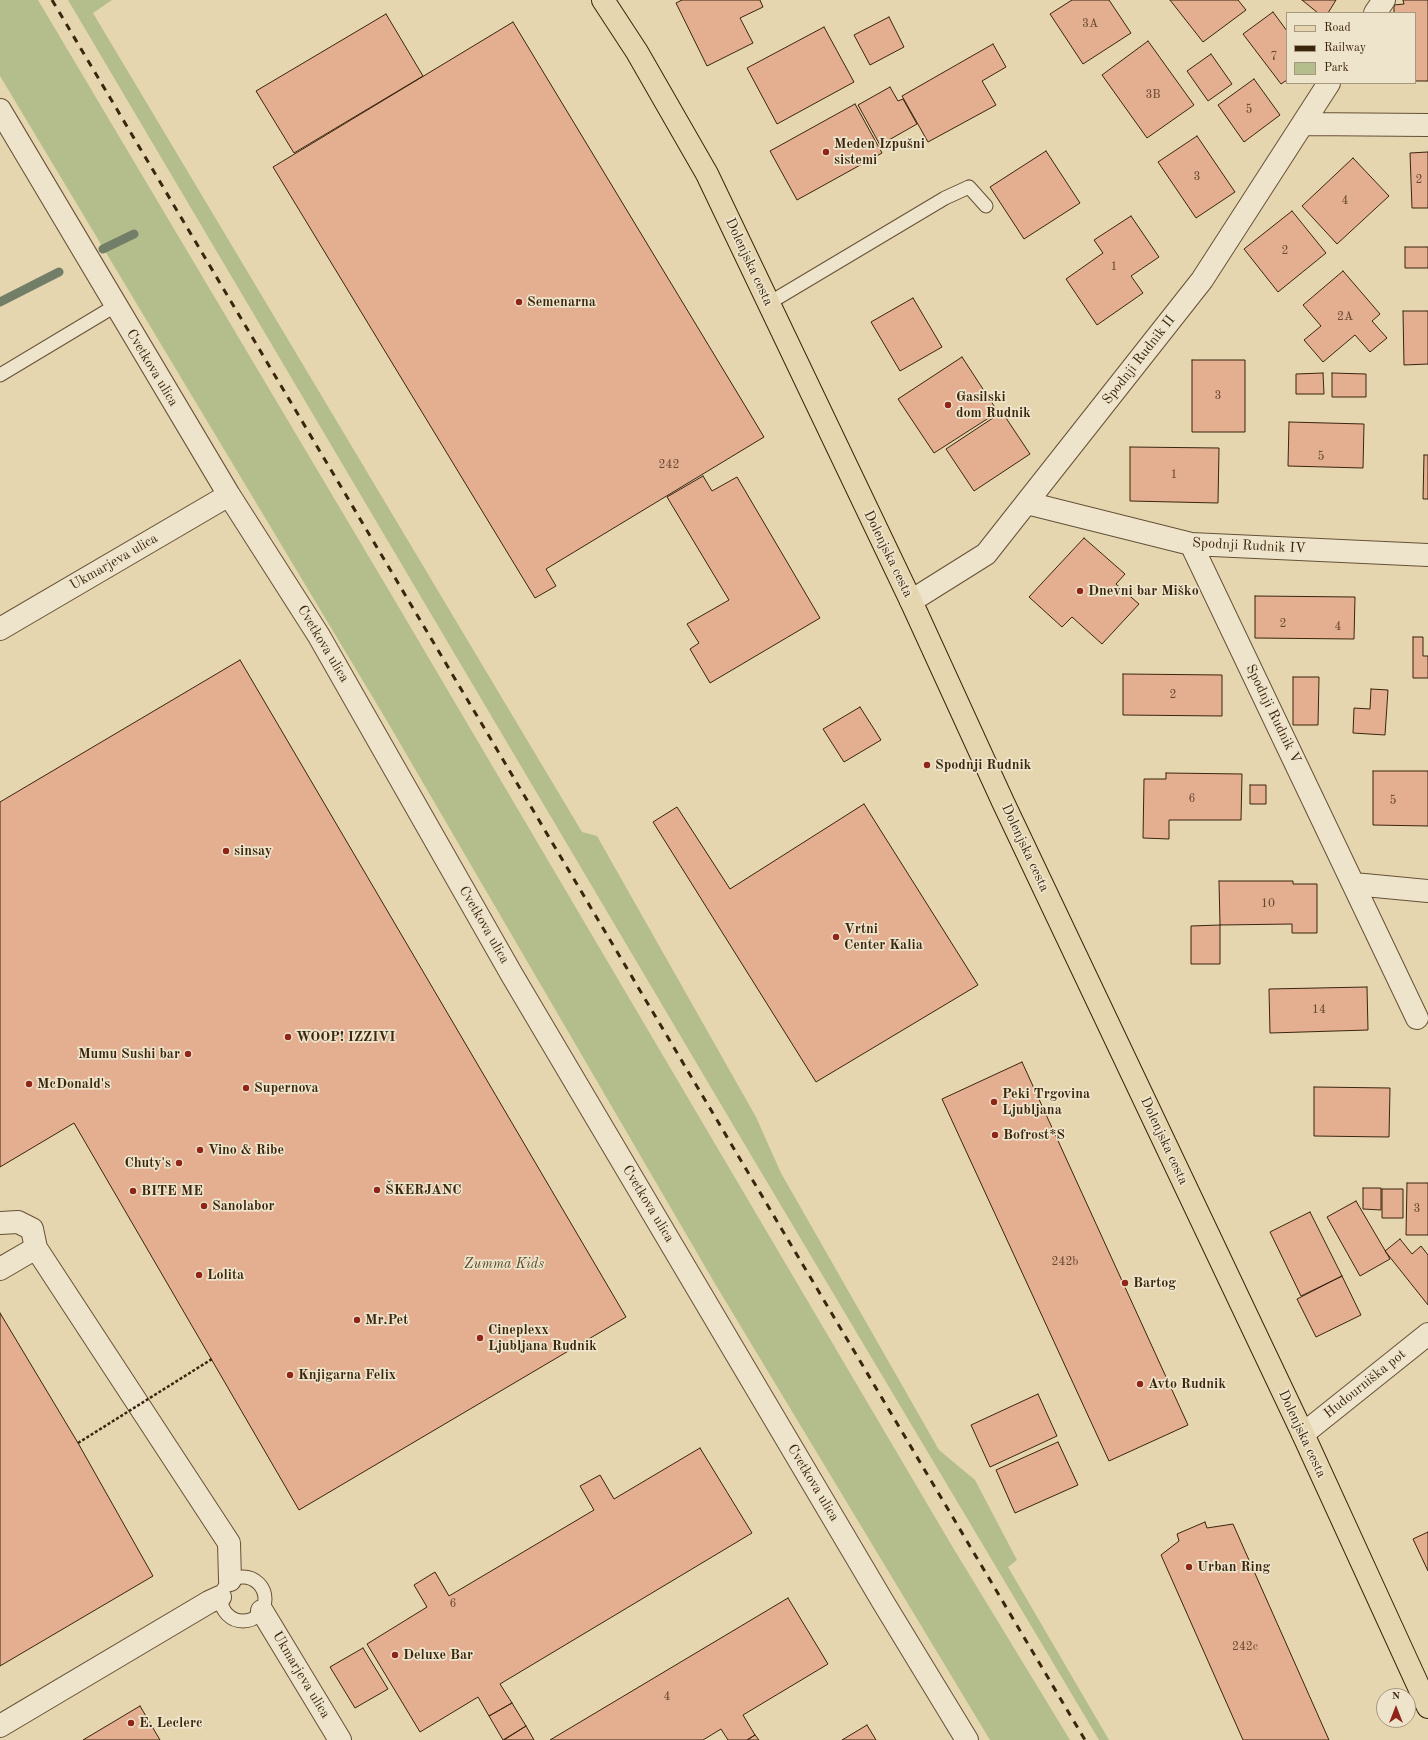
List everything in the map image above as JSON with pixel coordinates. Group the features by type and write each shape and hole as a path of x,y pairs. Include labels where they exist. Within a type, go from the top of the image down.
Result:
{"main road":[{"name":"Dolenjska cesta","path":"603,0 637,52 707,174 911,601 1007,809 1303,1434 1428,1706"}],"street":[{"path":"1376,12 1384,0"},
{"name":"Spodnji Rudnik II","path":"911,601 986,554 1202,280 1328,84"},
{"name":"Cvetkova ulica","path":"0,110 115,306 229,495 319,636 512,975 875,1589 967,1740"},
{"path":"1302,124 1428,125"},
{"name":"Ukmarjeva ulica","path":"0,629 229,495"},
{"name":"Spodnji Rudnik IV","path":"1027,502 1191,544 1428,555"},
{"name":"Spodnji Rudnik V","path":"1191,544 1417,1018"},
{"path":"1354,884 1428,891"},
{"path":"0,1223 18,1222 32,1229 36,1248 229,1543 225,1588 209,1602 0,1726"},
{"path":"0,1269 36,1248"},
{"name":"Hudourniška pot","path":"1303,1434 1428,1334"},
{"name":"Ukmarjeva ulica","path":"262,1611 340,1740"}],"lane":[{"path":"769,303 945,198 969,187 986,206"},
{"path":"0,374 115,306"},
{"path":"244,1576 250,1577 259,1583 265,1592 265,1602 262,1611 255,1618 246,1621 236,1620 228,1615 222,1607 225,1588 244,1576"}],"path":[{"path":"78,1443 212,1359"}],"green space":[{"path":"0,0 38,0 391,594 952,1546 1070,1740 990,1740 714,1282 387,721 0,76"},
{"path":"68,0 112,0 93,13 582,832 597,836 756,1117 781,1173 939,1450 975,1480 1017,1560 1008,1567 1109,1740 1099,1740 742,1140"}],"building":[{"path":"682,0 760,0 763,7 740,18 753,43 707,66 676,3"},
{"path":"1072,0 1109,0 1131,33 1083,64 1050,14"},
{"path":"1170,0 1238,0 1246,10 1203,42"},
{"path":"1302,0 1336,0 1329,12 1317,12"},
{"path":"1403,0 1428,0 1428,81 1416,81 1416,12 1394,12 1394,5 1404,4"},
{"path":"1273,12 1286,30 1286,81 1281,84 1243,34"},
{"path":"386,14 423,76 294,153 256,91"},
{"path":"889,17 904,47 870,65 854,35"},
{"name":"Semenarna","path":"513,22 764,437 546,569 556,586 535,598 273,167"},
{"path":"824,27 854,82 777,124 747,68"},
{"path":"1148,41 1194,105 1147,138 1102,75"},
{"path":"993,44 1006,67 982,81 996,105 928,142 902,96"},
{"path":"1211,54 1232,84 1208,101 1187,71"},
{"path":"1254,79 1280,115 1244,142 1218,105"},
{"path":"890,87 898,101 903,99 917,124 880,145 858,105"},
{"name":"Meden Izpušni sistemi","path":"855,104 882,153 797,200 770,151"},
{"path":"1197,136 1235,192 1196,218 1158,162"},
{"path":"1046,151 1080,203 1024,239 990,187"},
{"path":"1428,152 1428,208 1412,208 1410,153"},
{"path":"1353,158 1389,196 1337,244 1302,206"},
{"path":"1292,211 1326,253 1278,292 1244,249"},
{"path":"1131,216 1159,257 1131,276 1143,293 1097,325 1066,279 1103,253 1094,240"},
{"path":"1405,247 1428,247 1428,268 1405,268"},
{"path":"1343,271 1380,314 1372,321 1387,338 1370,352 1355,335 1323,362 1304,340 1321,326 1303,305"},
{"path":"913,298 942,347 900,371 871,322"},
{"path":"1403,311 1428,311 1428,364 1404,365"},
{"name":"Gasilski dom Rudnik","path":"962,357 998,412 934,453 898,399"},
{"path":"1192,360 1245,360 1245,432 1192,432"},
{"path":"1323,373 1324,394 1296,394 1296,374"},
{"path":"1332,373 1366,374 1366,397 1332,397"},
{"path":"1002,412 1030,454 974,491 946,449"},
{"path":"1289,422 1364,424 1363,468 1288,466"},
{"path":"1130,447 1219,448 1218,503 1130,501"},
{"path":"1424,455 1428,455 1428,499 1423,499"},
{"path":"703,476 712,491 737,477 820,618 710,683 690,649 699,643 687,624 729,600 667,497"},
{"name":"Dnevni bar Miško","path":"1084,538 1125,574 1116,584 1139,604 1102,644 1072,617 1062,627 1029,597"},
{"path":"1255,596 1355,597 1354,639 1255,638"},
{"path":"1413,637 1423,637 1423,656 1428,656 1428,678 1413,678"},
{"name":"Supernova","path":"240,660 626,1317 299,1510 74,1123 0,1167 0,802"},
{"path":"1123,674 1222,675 1222,716 1123,715"},
{"path":"1293,677 1319,677 1318,725 1293,725"},
{"path":"1371,689 1388,690 1385,735 1353,733 1354,708 1370,709"},
{"path":"860,707 881,740 844,762 823,729"},
{"path":"1373,771 1428,771 1428,826 1373,825"},
{"path":"1166,773 1242,774 1241,820 1169,820 1169,839 1143,838 1144,779 1166,779"},
{"path":"1250,785 1266,785 1266,804 1250,804"},
{"name":"Vrtni Center Kalia","path":"864,804 978,985 816,1082 653,822 677,807 730,889"},
{"path":"1219,881 1293,881 1293,884 1317,884 1317,933 1292,933 1292,924 1220,925"},
{"path":"1220,925 1220,964 1191,964 1191,926"},
{"path":"1367,987 1368,1030 1270,1033 1269,989"},
{"path":"1022,1062 1188,1425 1109,1461 942,1099"},
{"path":"1314,1087 1390,1088 1389,1137 1314,1136"},
{"path":"1407,1183 1428,1183 1428,1235 1406,1235"},
{"path":"1363,1188 1381,1188 1381,1210 1363,1209"},
{"path":"1382,1189 1403,1189 1403,1218 1382,1218"},
{"path":"1356,1201 1390,1259 1360,1276 1327,1217"},
{"path":"1310,1212 1342,1276 1301,1296 1270,1232"},
{"path":"1400,1239 1412,1254 1421,1246 1428,1255 1428,1305 1385,1251"},
{"path":"1342,1276 1361,1315 1316,1337 1297,1299"},
{"path":"0,1313 78,1443 153,1576 0,1666"},
{"path":"1038,1394 1057,1436 990,1467 971,1425"},
{"path":"1058,1442 1078,1485 1015,1513 996,1470"},
{"path":"700,1448 752,1533 500,1684 512,1703 489,1716 478,1697 420,1732 367,1644 427,1607 414,1585 435,1572 449,1596 594,1510 580,1486 600,1475 614,1499"},
{"path":"1205,1522 1207,1528 1233,1524 1329,1740 1243,1740 1161,1555 1179,1541 1177,1534"},
{"path":"1428,1532 1428,1571 1413,1539"},
{"path":"788,1598 828,1664 743,1715 755,1735 747,1740 728,1740 721,1729 703,1740 550,1740"},
{"path":"363,1648 388,1689 355,1708 330,1667"},
{"path":"512,1703 526,1726 503,1740 489,1716"},
{"name":"E. Leclerc","path":"140,1706 160,1740 83,1740"},
{"path":"867,1725 876,1740 842,1740"},
{"path":"526,1726 534,1740 504,1740"},
{"path":"755,1735 759,1740 747,1740"}],"waterway":[{"path":"103,249 134,234"},
{"path":"0,302 59,272"}],"railway":[{"path":"52,0 1085,1740"}],"place":[{"name":"Meden Izpušni sistemi","path":"826,152"},
{"name":"Semenarna","path":"519,302"},
{"name":"Gasilski dom Rudnik","path":"948,405"},
{"name":"Dnevni bar Miško","path":"1080,591"},
{"name":"Spodnji Rudnik","path":"927,765"},
{"name":"sinsay","path":"226,851"},
{"name":"Vrtni Center Kalia","path":"836,937"},
{"name":"WOOP! IZZIVI","path":"288,1037"},
{"name":"Mumu Sushi bar","path":"188,1054"},
{"name":"McDonald's","path":"29,1084"},
{"name":"Supernova","path":"246,1088"},
{"name":"Peki Trgovina Ljubljana","path":"994,1102"},
{"name":"Bofrost*S","path":"995,1135"},
{"name":"Vino & Ribe","path":"200,1150"},
{"name":"Chuty's","path":"179,1163"},
{"name":"ŠKERJANC","path":"377,1190"},
{"name":"BITE ME","path":"133,1191"},
{"name":"Sanolabor","path":"204,1206"},
{"name":"Lolita","path":"199,1275"},
{"name":"Bartog","path":"1125,1283"},
{"name":"Mr.Pet","path":"357,1320"},
{"name":"Cineplexx Ljubljana Rudnik","path":"480,1338"},
{"name":"Knjigarna Felix","path":"290,1375"},
{"name":"Avto Rudnik","path":"1140,1384"},
{"name":"Urban Ring","path":"1189,1567"},
{"name":"Deluxe Bar","path":"395,1655"},
{"name":"E. Leclerc","path":"131,1723"}],"park label":[{"name":"Zumma Kids","path":"504,1264"}]}
